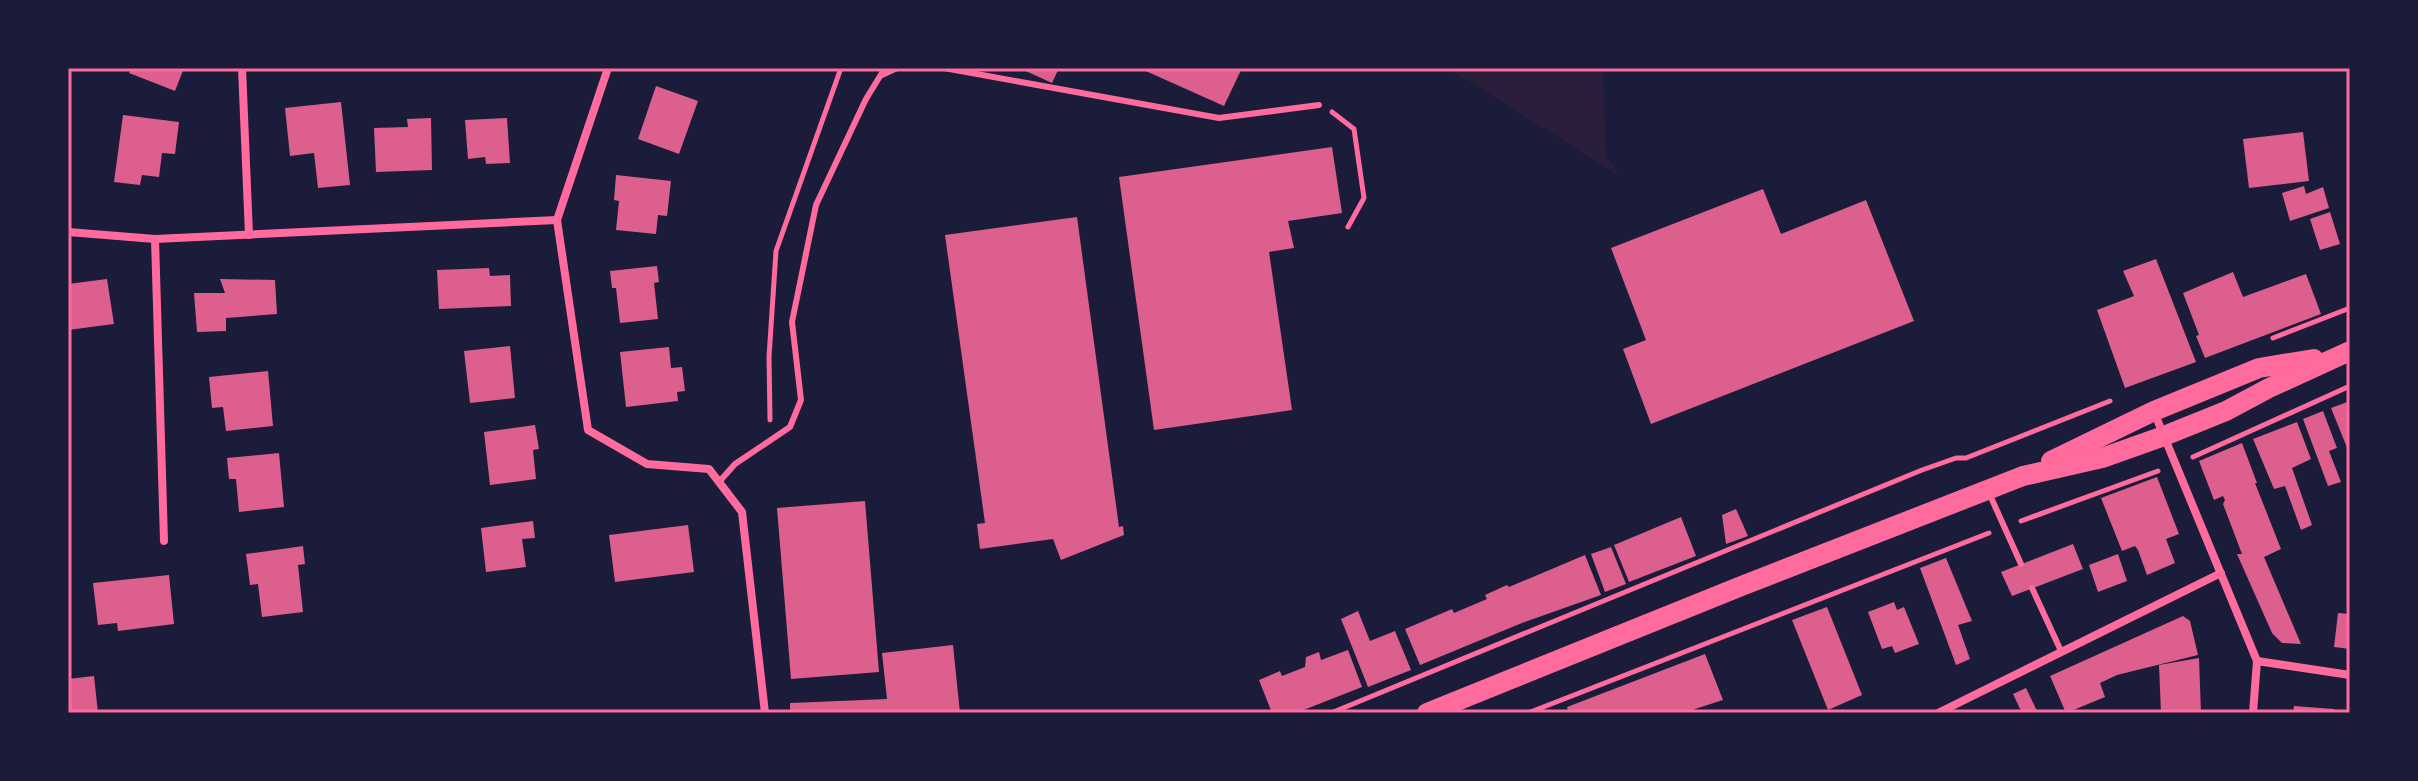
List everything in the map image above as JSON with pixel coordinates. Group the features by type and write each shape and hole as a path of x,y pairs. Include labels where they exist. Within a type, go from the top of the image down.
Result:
{"main road":[{"path":"1427,713 2027,473 2154,411 2259,368 2346,352"},
{"path":"2027,473 2102,458 2164,436 2226,411 2346,352"}],"street":[{"path":"242,68 249,235"},
{"path":"608,68 557,220 588,430 647,464 709,469 742,512 765,713"},
{"path":"68,232 155,239 557,220"},
{"path":"155,239 164,541"},
{"path":"2154,411 2257,661 2253,713"},
{"path":"1938,713 2221,573"},
{"path":"2257,661 2350,675"}],"lane":[{"path":"719,482 735,464 790,427 801,400 792,322 816,205 866,99 884,71 897,68"},
{"path":"944,68 1219,118 1319,105"},
{"path":"1987,489 2021,564"},
{"path":"2032,588 2061,651"}],"path":[{"path":"1319,105 1354,129 1364,198 1348,227"},
{"path":"2262,343 2350,308"},
{"path":"1528,713 2004,527 2175,465 2350,386"},
{"path":"1331,713 1922,470 1956,458 1966,458 2115,400"}],"shaded area":[{"path":"1448,68 1603,68 1606,156 1620,176"}],"building":[{"path":"131,68 184,68 175,91 129,73"},
{"path":"1019,68 1059,68 1052,83"},
{"path":"1139,68 1242,68 1224,106"},
{"path":"656,86 698,101 679,154 638,139"},
{"path":"341,102 350,185 318,188 314,153 290,156 285,108"},
{"path":"123,115 179,122 175,154 162,153 159,177 142,175 140,185 114,182"},
{"path":"431,118 432,170 376,172 374,128 408,127 407,119"},
{"path":"507,118 510,163 486,164 485,157 468,159 465,120"},
{"path":"2303,132 2309,181 2249,188 2243,139"},
{"path":"1332,147 1342,213 1288,221 1294,248 1269,252 1292,410 1154,430 1119,177"},
{"path":"616,175 671,181 667,216 658,215 656,234 616,230 619,201 614,200"},
{"path":"2304,186 2306,194 2323,187 2329,208 2290,221 2282,193"},
{"path":"1763,189 1781,234 1866,200 1914,321 1651,424 1623,349 1646,340 1611,248"},
{"path":"2330,212 2340,244 2320,250 2310,219"},
{"path":"1077,217 1119,527 1123,526 1124,535 1061,560 1053,539 980,549 977,524 985,523 945,235"},
{"path":"2156,259 2196,362 2125,388 2097,310 2134,296 2123,271"},
{"path":"657,266 659,282 654,283 658,319 620,323 616,288 612,288 610,271"},
{"path":"489,268 490,276 510,275 511,306 439,309 437,270"},
{"path":"2233,272 2243,297 2306,274 2321,314 2205,358 2183,293"},
{"path":"107,279 114,324 68,330 68,284"},
{"path":"220,279 275,280 277,314 226,318 226,331 197,332 194,293 225,293"},
{"path":"510,346 515,398 470,403 464,351"},
{"path":"669,347 671,368 682,367 685,391 677,392 678,401 626,407 620,352"},
{"path":"268,371 273,426 226,431 223,407 212,408 209,377"},
{"path":"2350,401 2350,455 2331,408"},
{"path":"2323,411 2337,448 2329,451 2341,482 2328,486 2303,419"},
{"path":"2297,422 2311,459 2292,468 2312,525 2301,530 2285,486 2274,489 2253,439"},
{"path":"535,425 539,449 533,450 536,479 490,485 484,432"},
{"path":"2242,443 2281,549 2264,557 2301,644 2282,643 2272,633 2237,554 2242,554 2223,504 2225,500 2223,496 2214,500 2199,461"},
{"path":"279,453 284,507 239,512 236,479 229,479 227,458"},
{"path":"2157,477 2179,534 2166,539 2175,563 2147,575 2135,546 2122,551 2101,498"},
{"path":"865,501 879,672 791,679 777,508"},
{"path":"1736,509 1748,536 1726,544 1722,515"},
{"path":"1681,517 1696,556 1629,582 1614,545"},
{"path":"533,521 535,538 522,539 526,567 486,572 481,528"},
{"path":"688,525 694,572 615,582 609,535"},
{"path":"2073,544 2083,569 2012,596 2001,572"},
{"path":"303,546 305,564 298,565 303,612 262,617 258,584 250,585 246,554"},
{"path":"1611,547 1626,584 1605,592 1591,554"},
{"path":"2118,554 2127,581 2098,592 2089,565"},
{"path":"1585,555 1601,595 1420,665 1405,629 1452,609 1454,613 1487,599 1485,595 1507,585 1509,587"},
{"path":"1946,558 1972,621 1958,625 1970,659 1956,665 1920,568"},
{"path":"169,575 174,624 118,631 117,623 98,625 93,583"},
{"path":"1894,602 1897,610 1904,607 1919,644 1895,653 1892,646 1882,649 1868,612"},
{"path":"1827,607 1862,695 1828,710 1792,620"},
{"path":"1358,611 1370,641 1395,631 1411,670 1368,687 1341,619"},
{"path":"2338,613 2350,614 2350,649 2334,647"},
{"path":"2183,616 2190,621 2198,655 2117,675 2100,683 2105,697 2066,713 2050,676"},
{"path":"953,645 960,713 790,713 790,703 887,699 882,653"},
{"path":"1348,650 1362,687 1296,713 1272,713 1259,680 1280,671 1282,676 1305,667 1306,657 1319,652 1321,660"},
{"path":"1705,654 1723,700 1690,713 1569,713 1567,707"},
{"path":"2199,658 2201,713 2161,713 2159,665"},
{"path":"94,676 98,713 71,713 68,679"},
{"path":"2026,688 2038,713 2022,713 2013,694"},
{"path":"2294,706 2334,709 2334,713 2293,713"}]}
